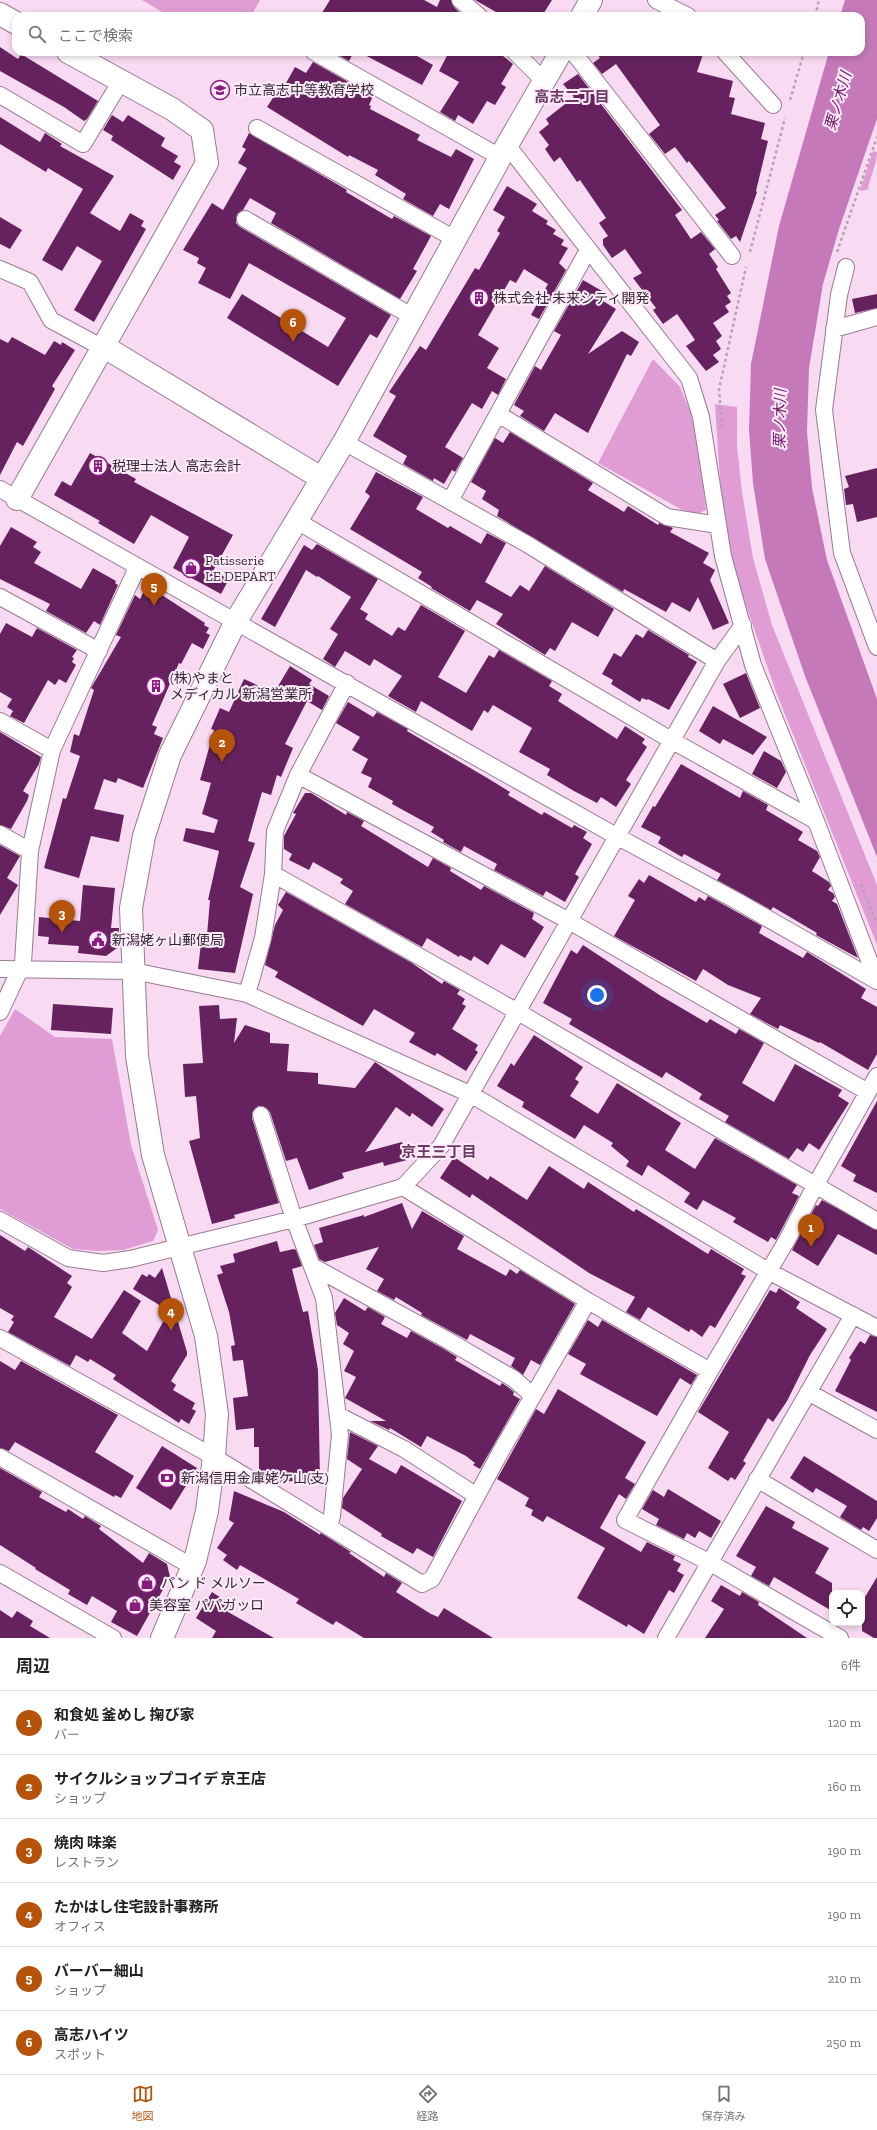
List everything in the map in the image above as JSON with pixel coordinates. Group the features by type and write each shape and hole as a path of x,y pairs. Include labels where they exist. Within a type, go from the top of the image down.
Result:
{"street":[{"path":"460,0 474,12"},
{"path":"584,12 591,0"},
{"path":"656,0 680,12"},
{"path":"0,14 12,21"},
{"path":"75,56 172,109 202,130 207,163 103,347 9,494 137,568 236,621 616,836 737,901 877,981"},
{"path":"322,56 504,151 588,250 689,378 701,417 722,556 753,664 816,821 877,981"},
{"path":"519,56 544,81"},
{"path":"162,1638 193,1567 207,1512 214,1457 217,1414 206,1336 153,1155 137,1056 131,908 144,836 170,755 236,621 344,442 455,239 559,56"},
{"path":"576,56 732,256"},
{"path":"729,56 781,106"},
{"path":"0,95 83,144 121,81"},
{"path":"257,128 455,239"},
{"path":"245,219 412,317"},
{"path":"450,501 588,250"},
{"path":"846,267 839,295 824,410 842,553 877,648"},
{"path":"0,269 30,282 51,320 103,347 321,478"},
{"path":"834,329 877,317"},
{"path":"498,414 667,517 718,525"},
{"path":"344,442 528,544 717,661"},
{"path":"297,521 671,740 816,821"},
{"path":"0,1012 22,970 30,851 52,750 137,568"},
{"path":"0,597 99,651"},
{"path":"0,1220 68,1258 104,1263 130,1260 294,1219 402,1187 441,1146 472,1095 671,740 717,661 743,625"},
{"path":"247,994 263,938 273,874 275,832 298,775 347,683"},
{"path":"0,721 52,750"},
{"path":"298,775 569,921 868,1092"},
{"path":"0,834 30,851"},
{"path":"273,874 518,1012 877,1221"},
{"path":"0,969 133,971 247,994 472,1095 768,1271 877,1328"},
{"path":"840,1638 709,1562 625,1520 710,1370 787,1240 815,1186 877,1076"},
{"path":"261,1115 294,1219 324,1298 340,1435 332,1516 329,1527"},
{"path":"402,1187 588,1301 710,1370"},
{"path":"312,1266 449,1341 514,1379 533,1396"},
{"path":"0,1338 214,1457 422,1584 432,1579 533,1396 588,1301"},
{"path":"666,1638 853,1315"},
{"path":"808,1392 877,1430"},
{"path":"338,1415 404,1449 477,1496"},
{"path":"0,1457 193,1567"},
{"path":"757,1479 877,1550"},
{"path":"0,1573 113,1638"}],"path":[{"path":"815,12 819,0"},
{"path":"781,106 802,56"},
{"path":"723,434 719,389 742,282 786,115"}],"shaded area":[{"path":"142,0 260,0 253,12 162,12"},
{"path":"873,151 877,152 875,166 868,189 862,191 860,190"},
{"path":"653,359 680,387 695,423 706,510 693,516 598,463"},
{"path":"715,404 737,407 737,446 742,492 753,558 772,625 877,885 877,945 776,692 732,565 721,497"},
{"path":"15,1009 55,1037 112,1039 131,1145 158,1230 153,1241 123,1250 99,1251 73,1249 0,1209 0,1036"}],"water":[{"name":"栗ノ木川","path":"845,0 877,0 877,119 839,229 823,284 809,368 807,432 812,488 827,560 877,699 877,857 805,676 765,559 753,483 749,430 751,364 779,226 828,56 865,56 865,12 841,12"}],"building":[{"path":"330,0 424,0 437,7 440,0 451,0 454,7 459,12 322,12"},
{"path":"475,0 552,0 544,12 496,12"},
{"path":"0,47 18,59 20,56 24,56 98,101 87,119 84,121 64,107 0,71"},
{"path":"340,56 352,56 349,61"},
{"path":"367,56 417,56 433,65 422,85"},
{"path":"447,56 503,56 513,64 501,84 506,87 495,105 487,101 473,124 458,115 455,121 440,112 459,82 439,71"},
{"path":"599,56 702,56 697,72 733,81 729,97 735,98 731,114 765,123 761,139 768,141 757,192 740,242 736,236 731,239 717,221 719,220 715,215 726,208 689,161 687,163 675,147 665,154 649,134 660,125 616,64 602,74 593,63 600,58"},
{"path":"313,62 373,96 369,105 371,106 370,109 420,135 417,140 451,157 456,149 474,159 449,209 440,204 433,216 403,199 406,194 375,175 378,170 349,155 348,157 267,107 278,90 281,92 295,67 306,73"},
{"path":"578,74 682,210 675,215 691,239 701,232 715,249 709,254 718,267 716,269 731,293 727,296 731,302 725,306 729,312 713,323 722,336 716,341 721,349 713,355 719,362 706,371 686,346 695,340 677,314 663,324 653,310 656,308 633,278 642,273 625,249 612,258 603,245 603,239 608,236 599,223 606,218 580,180 577,182 560,157 554,162 545,149 549,145 539,132 549,124 546,119 574,97 563,84"},
{"path":"112,115 123,122 128,115 165,138 161,146 178,156 174,162 181,166 173,180 111,140 113,136 103,130"},
{"path":"0,117 40,142 45,133 62,144 60,146 114,176 90,213 120,231 130,213 144,221 141,226 146,229 94,322 74,310 102,261 77,246 62,271 42,260 83,189 48,168 46,172 0,144"},
{"path":"249,133 347,190 346,192 392,219 394,216 431,236 413,269 417,271 400,299 271,223 276,213 250,198 243,210 237,214 236,223 240,227 391,315 377,338 370,334 338,386 227,318 242,294 328,347 346,318 249,263 230,299 198,283 206,268 197,263 199,258 183,250 212,203 223,210 247,168 238,163 246,149 242,147"},
{"path":"507,186 537,204 532,211 548,221 546,224 556,230 553,234 564,240 561,245 568,248 559,263 566,270 539,319 531,315 548,284 524,269 516,283 510,280 478,335 499,348 487,368 506,379 498,395 492,391 482,409 472,403 445,447 463,458 455,472 452,470 444,484 434,478 433,481 403,464 407,456 373,436 396,396 389,392 420,346 426,350 475,268 479,270 500,233 497,231 505,217 493,210"},
{"path":"0,217 22,230 10,249 0,244"},
{"path":"583,280 602,291 600,294 605,298 603,301 616,309 588,354 622,331 639,342 631,356 627,354 588,433 555,413 544,431 520,416 524,411 514,405 535,366 541,370 561,335 554,331"},
{"path":"877,294 877,308 855,313 852,299"},
{"path":"12,337 45,355 54,341 61,345 62,342 75,350 52,386 55,389 23,446 17,442 0,475 0,339 8,343"},
{"path":"510,432 593,483 588,490 624,512 628,506 658,525 659,523 673,528 670,532 709,553 703,563 715,570 710,580 729,623 713,630 698,597 690,612 672,602 666,612 624,589 623,592 497,516 499,510 482,499 486,491 471,482 495,438 503,443"},
{"path":"90,453 136,479 134,482 233,535 213,571 229,579 221,594 173,568 189,537 151,515 134,544 98,523 100,521 54,495 62,481 71,486"},
{"path":"877,468 877,517 857,522 853,504 846,505 844,489 849,487 845,476"},
{"path":"376,472 423,497 416,509 448,528 450,526 481,544 487,533 506,543 485,582 511,597 520,585 529,591 545,566 614,609 598,637 572,622 555,651 550,648 545,655 496,624 503,614 477,600 470,611 431,588 432,587 418,578 422,572 350,529 370,496 365,492"},
{"path":"11,527 37,542 33,547 41,552 34,563 81,589 93,568 116,581 115,583 118,585 100,625 94,621 86,633 46,611 50,604 0,579 0,546"},
{"path":"317,544 378,579 360,609 368,614 365,619 392,636 398,627 405,631 421,605 465,631 438,677 466,693 489,655 494,658 499,650 552,681 549,686 562,694 558,701 617,739 625,726 645,739 642,743 647,747 626,780 631,784 616,807 601,797 597,803 574,791 547,775 550,769 519,752 532,728 493,705 488,713 484,710 472,731 421,701 416,712 388,696 402,676 374,659 370,666 345,651 335,667 323,659 338,634 330,629 351,597 318,576 317,577 306,570 275,627 261,619 304,545 312,550"},
{"path":"151,588 205,623 204,625 209,628 206,633 210,635 203,649 192,643 181,664 179,663 152,725 157,727 154,734 163,738 143,788 118,778 116,783 104,779 94,809 124,815 119,842 91,836 79,878 44,868 63,798 66,799 80,756 70,752 74,734 79,736 94,690 91,688 121,637 116,635 135,595 140,599 143,593 146,595"},
{"path":"6,623 32,637 37,628 77,650 72,657 74,658 72,662 76,665 66,683 59,679 55,685 48,680 24,723 10,716 13,711 7,707 12,699 0,692 0,634"},
{"path":"648,630 689,655 688,657 697,662 669,710 648,699 642,698 640,702 611,684 613,680 602,674 614,653 621,657 636,634 643,638"},
{"path":"290,666 312,680 309,684 329,696 322,710 307,701 285,744 293,748 281,777 277,775 271,795 262,792 248,841 255,843 240,887 253,894 235,973 198,969 202,935 207,935 210,900 208,900 219,851 183,841 186,828 214,833 218,820 202,814 211,783 200,780 214,730 211,729 220,708 229,712 244,679 274,693"},
{"path":"746,673 760,708 740,718 723,684"},
{"path":"348,702 373,717 377,712 408,729 407,731 510,792 508,795 542,815 544,812 572,828 574,825 587,832 583,838 592,844 575,874 579,877 565,902 546,891 543,896 494,870 497,864 464,846 461,852 443,842 444,840 431,832 434,827 392,804 393,801 368,787 372,778 361,773 368,759 352,750 360,737 336,723"},
{"path":"713,706 767,737 753,755 723,739 720,744 699,731"},
{"path":"0,732 41,757 39,764 23,791 29,795 27,801 11,829 0,825"},
{"path":"764,751 781,761 786,772 777,788 752,774"},
{"path":"681,764 740,798 743,791 768,805 766,810 803,832 798,840 817,851 820,857 812,871 829,882 831,886 828,890 833,893 835,897 832,901 837,904 858,958 816,935 817,933 773,907 771,910 717,880 721,874 684,854 682,857 658,843 661,837 641,827"},
{"path":"305,793 311,793 346,815 347,812 364,821 361,826 428,867 433,858 451,868 450,871 481,890 484,886 534,913 532,919 544,927 525,958 501,944 488,965 474,956 471,961 460,955 459,957 427,938 422,947 345,904 353,891 340,883 343,879 313,862 309,870 289,860 292,854 284,849 284,836 296,814 293,813"},
{"path":"0,845 20,856 7,878 18,885 0,915"},
{"path":"649,875 696,902 699,897 705,901 708,896 762,926 759,933 803,958 807,952 866,989 861,998 877,1007 877,1054 868,1070 820,1042 819,1043 780,1025 778,1029 750,1014 761,998 728,985 703,969 696,981 614,936 635,900 628,896 639,879 644,883"},
{"path":"83,885 115,888 111,928 119,928 117,948 106,956 78,953 79,946 48,944 49,937 38,936 39,917 80,921"},
{"path":"286,892 412,963 442,984 444,981 460,990 457,994 465,999 462,1004 466,1006 452,1029 478,1045 475,1050 478,1052 466,1071 437,1053 435,1056 409,1042 415,1033 374,1009 363,1026 275,977 278,972 265,965 275,925 283,910 278,905"},
{"path":"583,945 661,996 707,1023 710,1019 736,1034 739,1029 764,1043 742,1083 774,1102 795,1064 842,1090 838,1096 849,1103 819,1150 809,1143 803,1152 797,1148 789,1159 725,1122 729,1116 699,1099 702,1094 666,1072 662,1078 569,1024 572,1019 543,1003 571,950 577,954"},
{"path":"53,1004 113,1008 111,1034 51,1030"},
{"path":"219,1005 220,1019 237,1018 234,1043 245,1025 270,1033 270,1043 289,1044 287,1071 318,1073 318,1084 355,1088 375,1062 444,1109 432,1127 412,1113 410,1117 396,1107 365,1152 402,1142 407,1160 384,1166 383,1162 342,1173 344,1178 309,1190 297,1158 286,1161 270,1112 263,1106 258,1106 252,1113 252,1118 279,1203 234,1215 235,1218 212,1224 189,1141 200,1138 196,1096 185,1097 183,1064 203,1063 199,1006"},
{"path":"534,1035 583,1067 575,1079 579,1082 570,1096 598,1114 617,1083 681,1123 665,1150 695,1169 715,1138 797,1185 792,1193 799,1196 776,1240 771,1237 768,1242 733,1222 736,1218 703,1200 697,1210 684,1202 690,1193 648,1165 642,1176 626,1166 629,1161 611,1146 613,1143 584,1125 575,1139 522,1107 524,1102 497,1086 511,1063 514,1066"},
{"path":"877,1101 877,1193 853,1181 856,1175 841,1166"},
{"path":"454,1157 488,1180 490,1176 527,1200 549,1166 584,1189 588,1182 634,1212 636,1209 708,1254 711,1249 744,1269 741,1274 746,1276 715,1328 710,1325 702,1337 691,1329 689,1332 648,1307 640,1320 626,1312 635,1297 589,1273 472,1194 470,1198 440,1178"},
{"path":"822,1200 877,1230 877,1255 838,1234 818,1266 792,1250 816,1205 818,1206"},
{"path":"402,1203 412,1229 422,1211 464,1236 457,1249 506,1276 510,1269 517,1274 520,1270 575,1304 540,1365 531,1360 523,1375 511,1366 515,1358 470,1334 467,1340 421,1315 422,1313 396,1297 394,1300 377,1291 384,1279 366,1269 379,1247 325,1262 319,1259 314,1245 323,1242 319,1228 364,1215 364,1217"},
{"path":"0,1235 25,1251 28,1247 72,1276 67,1283 72,1287 54,1317 92,1339 124,1290 141,1301 122,1333 147,1351 169,1311 133,1289 142,1274 147,1277 149,1274 155,1278 162,1268 187,1352 187,1355 171,1381 176,1385 173,1390 195,1403 192,1409 196,1411 189,1424 181,1419 179,1423 113,1379 116,1375 90,1359 88,1362 76,1355 70,1366 8,1332 14,1322 11,1320 14,1316 0,1308"},
{"path":"277,1241 280,1252 294,1249 296,1250 302,1266 292,1269 303,1312 308,1311 318,1370 320,1482 283,1481 281,1483 259,1471 259,1447 254,1447 254,1428 236,1430 233,1398 248,1396 243,1360 233,1361 231,1346 235,1345 229,1312 217,1275 223,1273 220,1266 235,1262 233,1254"},
{"path":"779,1288 800,1302 796,1308 827,1329 810,1355 787,1401 773,1422 768,1418 743,1461 746,1463 735,1480 731,1477 728,1481 708,1468 729,1432 698,1412 770,1290 776,1293"},
{"path":"344,1298 365,1311 368,1307 385,1317 381,1324 407,1338 411,1331 444,1349 457,1357 455,1360 500,1386 502,1383 514,1392 513,1395 520,1399 480,1469 473,1465 475,1463 466,1456 427,1436 421,1447 390,1428 389,1430 370,1421 386,1421 345,1398 356,1377 344,1371 354,1351 343,1344 349,1333 337,1325 335,1313"},
{"path":"588,1320 598,1327 602,1320 697,1375 691,1385 680,1378 657,1416 580,1374 586,1364 568,1354"},
{"path":"870,1335 877,1337 877,1412 835,1391 851,1360 849,1358 860,1341 865,1344"},
{"path":"0,1361 15,1370 21,1361 118,1415 95,1452 134,1476 121,1498 115,1495 114,1497 15,1442 9,1451 0,1448"},
{"path":"558,1389 646,1442 625,1478 635,1484 626,1499 619,1494 600,1528 641,1552 647,1542 675,1556 673,1560 681,1564 677,1571 684,1575 674,1593 669,1590 644,1634 628,1624 627,1627 577,1598 605,1548 547,1516 543,1522 531,1515 533,1510 525,1506 529,1498 497,1479 536,1409 544,1414"},
{"path":"350,1432 378,1446 369,1459 396,1474 401,1465 462,1501 433,1557 417,1548 413,1554 381,1536 382,1534 342,1508 343,1498 364,1466 362,1469 347,1459"},
{"name":"新潟信用金庫姥ケ山(支)","path":"162,1446 197,1468 171,1510 136,1488"},
{"path":"804,1456 877,1501 877,1518 869,1531 863,1527 861,1530 840,1517 847,1506 816,1488 813,1493 790,1478"},
{"path":"0,1468 42,1492 39,1497 66,1512 68,1509 83,1519 85,1516 101,1526 99,1529 143,1563 149,1553 167,1564 170,1577 137,1636 111,1622 117,1611 92,1596 87,1605 68,1594 70,1590 35,1569 36,1568 0,1545"},
{"path":"668,1489 721,1521 711,1538 699,1531 695,1538 687,1533 684,1539 656,1525 659,1519 642,1509 653,1490 664,1497"},
{"path":"234,1491 284,1512 319,1535 321,1533 351,1552 349,1553 384,1577 386,1573 402,1583 396,1592 431,1614 438,1617 444,1608 493,1638 364,1638 336,1621 333,1625 296,1603 299,1599 240,1565 237,1570 223,1560 227,1555 217,1548 234,1523 229,1520"},
{"path":"766,1506 795,1522 792,1528 829,1548 815,1573 832,1583 832,1590 829,1590 829,1609 774,1577 769,1586 751,1576 756,1567 736,1556"},
{"path":"877,1577 877,1638 874,1638 862,1631 862,1626 865,1626 865,1597"},
{"path":"721,1585 740,1596 742,1592 759,1602 758,1605 807,1638 705,1638 724,1609 711,1601"},
{"path":"212,1592 232,1605 228,1612 274,1638 212,1638 216,1631 196,1618"},
{"path":"0,1610 12,1618 17,1611 33,1621 30,1626 50,1638 0,1638"}],"place":[{"name":"市立高志中等教育学校","path":"220,90"},
{"name":"株式会社 未来シティ開発","path":"479,298"},
{"name":"高志ハイツ","path":"293,342"},
{"name":"税理士法人 高志会計","path":"98,466"},
{"name":"Patisserie LE DEPART","path":"191,568"},
{"name":"バーバー細山","path":"154,606"},
{"name":"(株)やまと メディカル 新潟営業所","path":"156,686"},
{"name":"サイクルショップコイデ 京王店","path":"222,762"},
{"name":"焼肉 味楽","path":"62,933"},
{"name":"新潟姥ヶ山郵便局","path":"98,940"},
{"name":"和食処 釜めし 掬び家","path":"811,1247"},
{"name":"たかはし住宅設計事務所","path":"171,1331"},
{"name":"新潟信用金庫姥ケ山(支)","path":"167,1478"},
{"name":"パン ド メルソー","path":"147,1583"},
{"name":"美容室 パパガッロ","path":"135,1605"}],"district":[{"name":"高志二丁目","path":"572,97"},
{"name":"京王三丁目","path":"439,1152"}]}
